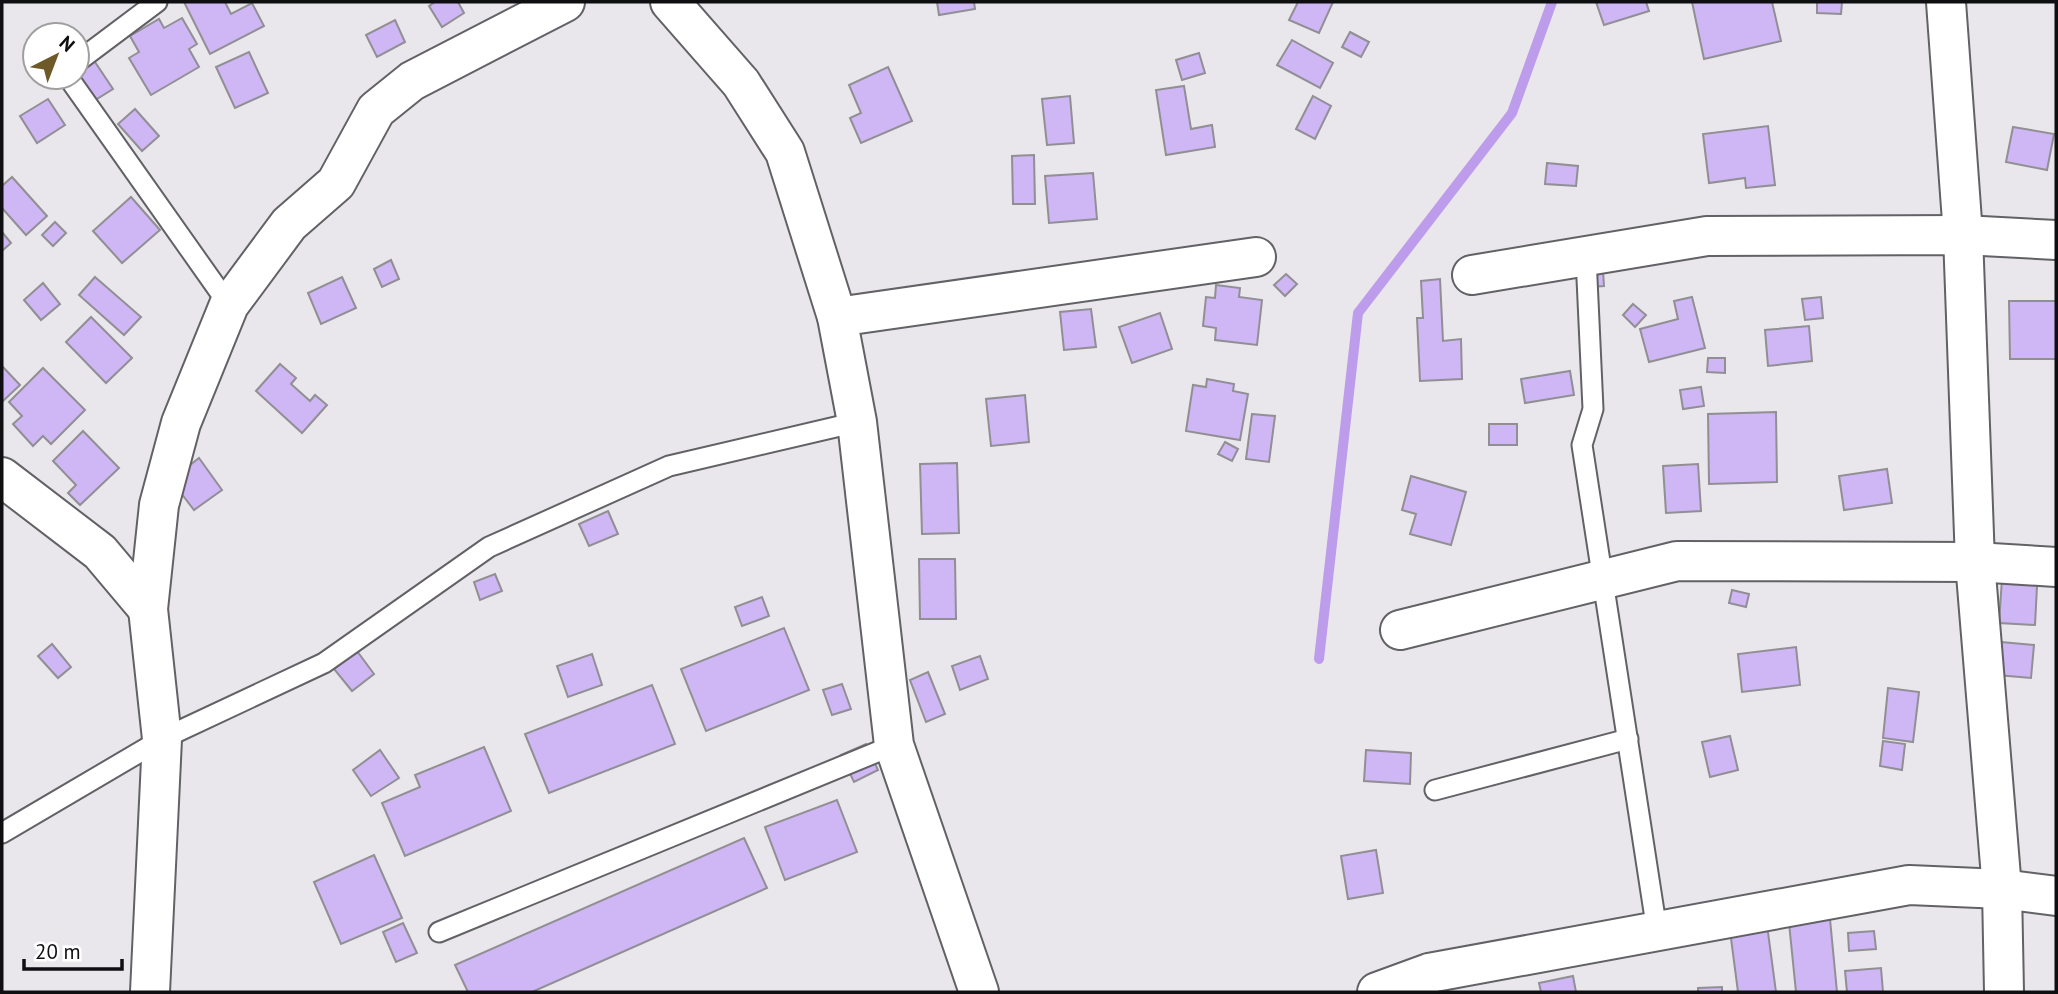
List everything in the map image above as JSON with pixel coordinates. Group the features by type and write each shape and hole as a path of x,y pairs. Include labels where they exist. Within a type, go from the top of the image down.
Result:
{"street":[{"path":"150,992 162,738 148,609 159,505 181,423 229,305 289,224 336,183 376,110 412,80 565,2"},
{"path":"670,2 741,83 785,152 837,317 857,422 894,745 979,992"},
{"path":"1946,2 1963,235 1975,562 2002,889 2004,992"},
{"path":"1472,275 1707,236 1963,235 2056,240"},
{"path":"837,317 1256,257"},
{"path":"2,477 100,552 148,609"},
{"path":"1400,629 1677,561 1975,562 2056,567"},
{"path":"1377,992 1429,973 1909,885 2002,889 2056,896"}],"lane":[{"path":"91,52 157,2"},
{"path":"78,91 229,305"},
{"path":"1586,257 1593,409 1582,445 1657,931"},
{"path":"2,833 162,738 324,663 489,547 669,466 857,422"},
{"path":"1435,790 1628,739"},
{"path":"439,932 894,745"}],"building":[{"path":"184,2 225,2 231,14 252,3 264,26 210,54"},
{"path":"435,2 458,2 464,13 442,27 429,6"},
{"path":"937,2 974,2 975,9 939,15"},
{"path":"1298,2 1333,2 1319,33 1289,20"},
{"path":"1596,2 1646,2 1649,11 1604,25"},
{"path":"1692,2 1772,2 1781,41 1704,59"},
{"path":"1817,2 1842,2 1841,14 1817,13"},
{"path":"182,18 197,44 189,49 199,67 151,95 129,58 139,52 130,36 159,19 164,28"},
{"path":"395,20 405,42 377,57 366,35"},
{"path":"1350,32 1369,42 1361,57 1342,47"},
{"path":"1292,40 1333,63 1320,88 1277,65"},
{"path":"249,52 268,93 235,108 216,67"},
{"path":"1199,53 1205,73 1182,80 1176,60"},
{"path":"91,56 113,89 92,102 85,91 91,91"},
{"path":"888,67 912,121 861,143 850,118 861,113 849,85"},
{"path":"1184,86 1191,129 1212,125 1215,147 1166,155 1156,90"},
{"path":"1070,96 1074,143 1047,145 1042,99"},
{"path":"1313,96 1331,106 1315,139 1296,129"},
{"path":"48,99 65,125 37,143 20,116"},
{"path":"135,109 159,136 142,151 118,124"},
{"path":"1768,126 1775,185 1746,188 1745,178 1709,183 1703,134"},
{"path":"2013,127 2054,134 2047,170 2006,162"},
{"path":"1034,155 1035,204 1013,204 1012,156"},
{"path":"1547,163 1578,166 1576,186 1545,184"},
{"path":"1093,173 1097,219 1049,223 1045,176"},
{"path":"12,177 47,216 26,235 2,208 2,186"},
{"path":"131,197 160,230 122,263 93,231"},
{"path":"55,222 66,233 53,246 42,235"},
{"path":"2,232 11,243 2,251"},
{"path":"391,260 399,279 382,287 374,269"},
{"path":"1589,271 1603,271 1604,286 1590,287"},
{"path":"1286,274 1297,284 1285,296 1274,285"},
{"path":"95,277 141,317 124,335 79,295"},
{"path":"342,277 356,308 321,324 308,293"},
{"path":"1440,279 1443,341 1461,339 1462,379 1420,381 1417,318 1423,318 1421,281"},
{"path":"43,283 60,304 41,320 24,300"},
{"path":"1216,285 1240,288 1239,297 1262,300 1257,345 1215,340 1216,328 1203,326 1206,297 1215,298"},
{"path":"1692,297 1705,348 1649,362 1640,329 1678,319 1674,301"},
{"path":"1821,297 1823,318 1805,320 1802,299"},
{"path":"2009,301 2056,301 2056,359 2010,359"},
{"path":"1633,304 1646,315 1635,327 1623,315"},
{"path":"1091,309 1096,347 1064,350 1060,312"},
{"path":"1160,313 1172,349 1132,363 1119,327"},
{"path":"91,317 132,358 106,383 66,342"},
{"path":"1809,326 1812,361 1768,366 1765,330"},
{"path":"1708,358 1725,358 1725,373 1707,372"},
{"path":"280,364 296,378 291,384 310,401 315,395 327,405 302,433 256,391"},
{"path":"2,366 20,385 2,402"},
{"path":"43,368 85,410 51,444 43,436 33,446 13,424 22,416 9,402"},
{"path":"1570,371 1574,395 1525,403 1521,379"},
{"path":"1207,379 1234,384 1233,391 1248,394 1240,440 1186,431 1193,385 1206,387"},
{"path":"1701,387 1704,406 1683,409 1680,390"},
{"path":"1025,395 1029,442 991,446 986,399"},
{"path":"1776,412 1777,482 1709,484 1708,414"},
{"path":"1252,414 1275,416 1269,462 1246,459"},
{"path":"1489,424 1517,424 1517,445 1489,445"},
{"path":"83,431 119,468 80,505 68,493 76,485 53,461"},
{"path":"1225,442 1238,449 1232,461 1218,454"},
{"path":"199,458 222,490 194,510 171,480"},
{"path":"957,463 959,533 922,534 920,464"},
{"path":"1698,464 1701,511 1666,513 1663,466"},
{"path":"1887,469 1892,503 1844,510 1839,476"},
{"path":"1411,476 1466,492 1451,545 1410,534 1416,514 1402,510"},
{"path":"608,511 618,534 589,546 579,524"},
{"path":"919,559 955,559 956,619 920,619"},
{"path":"2003,564 2038,567 2035,625 1999,623"},
{"path":"495,574 502,591 480,600 474,582"},
{"path":"1732,590 1749,594 1746,607 1729,603"},
{"path":"762,597 769,616 742,626 735,607"},
{"path":"784,628 809,690 706,731 681,669"},
{"path":"2001,642 2034,645 2031,678 1997,675"},
{"path":"52,644 71,667 58,678 38,656"},
{"path":"1796,647 1800,685 1742,692 1738,654"},
{"path":"357,651 374,674 352,691 334,669"},
{"path":"592,654 602,685 568,697 557,666"},
{"path":"980,656 988,679 960,690 952,666"},
{"path":"928,672 945,714 926,722 910,680"},
{"path":"842,684 851,709 832,715 823,690"},
{"path":"652,685 675,744 549,793 525,734"},
{"path":"1888,688 1919,692 1913,742 1883,738"},
{"path":"1730,736 1738,770 1710,777 1702,742"},
{"path":"1883,741 1905,744 1902,770 1880,766"},
{"path":"866,744 878,770 854,782 841,755"},
{"path":"484,747 511,811 405,856 382,803 420,787 415,775"},
{"path":"380,750 399,778 371,796 353,770"},
{"path":"1366,750 1411,753 1410,784 1364,781"},
{"path":"837,800 857,852 785,880 765,827"},
{"path":"744,838 767,888 532,992 468,992 455,965"},
{"path":"1376,850 1383,893 1348,899 1341,856"},
{"path":"374,855 402,918 341,944 314,882"},
{"path":"1763,895 1776,992 1738,992 1726,900"},
{"path":"1830,919 1837,992 1796,992 1789,923"},
{"path":"403,923 417,953 396,962 383,932"},
{"path":"1874,931 1876,949 1849,951 1848,933"},
{"path":"1881,968 1883,992 1847,992 1845,971"},
{"path":"1573,976 1576,992 1541,992 1539,983"},
{"path":"1722,987 1722,992 1698,992 1698,988"}],"waterway":[{"path":"1319,659 1358,313 1512,113 1552,2"}]}
